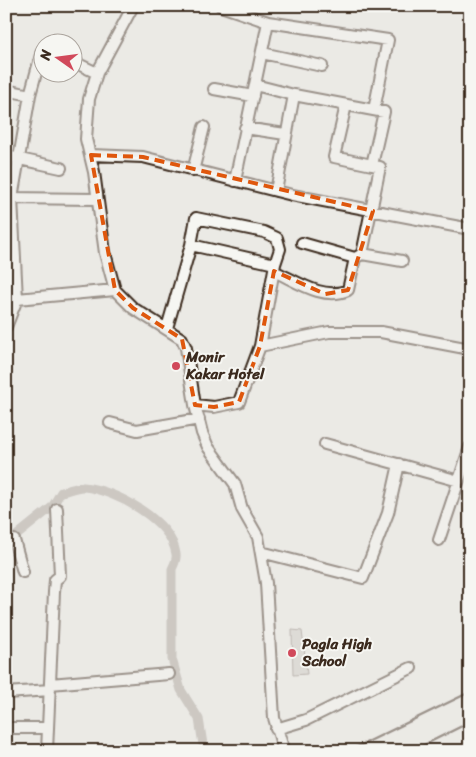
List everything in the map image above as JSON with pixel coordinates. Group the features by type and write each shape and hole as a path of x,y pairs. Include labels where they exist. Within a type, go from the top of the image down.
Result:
{"street":[{"path":"133,6 97,73 86,121 86,139 91,155 105,253 115,290 133,308 182,339 186,348 194,405 208,447 235,484 242,509 258,537 266,583 267,622 276,729 284,751"},
{"path":"221,6 268,22 388,40 374,110"},
{"path":"235,181 268,22"},
{"path":"262,52 322,66"},
{"path":"82,66 97,73"},
{"path":"6,327 17,299 9,198 33,82"},
{"path":"255,85 384,112 372,165"},
{"path":"214,89 253,96"},
{"path":"6,90 30,94"},
{"path":"276,191 285,134 294,94"},
{"path":"191,245 274,268 314,290 338,295 348,290 373,211 380,167 334,157 346,105"},
{"path":"193,171 204,127"},
{"path":"245,128 285,134"},
{"path":"91,155 142,158 276,191 470,229"},
{"path":"6,156 19,157 61,168"},
{"path":"9,198 97,199"},
{"path":"167,328 191,245 196,218 245,228 277,238 280,249 274,268 260,346 239,402 214,407 194,405"},
{"path":"302,243 359,256 402,261"},
{"path":"17,299 115,290"},
{"path":"260,346 329,332 381,332 470,349"},
{"path":"110,423 137,430 199,419"},
{"path":"325,444 459,481"},
{"path":"439,540 470,447"},
{"path":"262,552 363,578 388,513 399,464"},
{"path":"47,751 54,592 55,580 60,576 57,509"},
{"path":"14,540 23,572"},
{"path":"276,729 306,720 411,668"},
{"path":"6,693 169,674"},
{"path":"6,728 48,728"}],"highlighted area":[{"path":"91,155 143,157 373,211 348,290 325,294 274,271 260,346 239,402 214,407 195,405 182,339 133,308 115,290"}],"shaded area":[{"path":"292,630 302,631 307,674 293,675"}],"waterway":[{"path":"6,544 52,507 61,492 81,487 97,489 125,501 140,509 164,530 172,541 176,556 172,569 172,659 181,690 199,719 204,751"}],"railway":[{"path":"349,751 470,692"},
{"path":"412,751 470,722"}],"place":[{"name":"Monir Kakar Hotel","path":"176,366"},
{"name":"Pagla High School","path":"292,653"}]}
